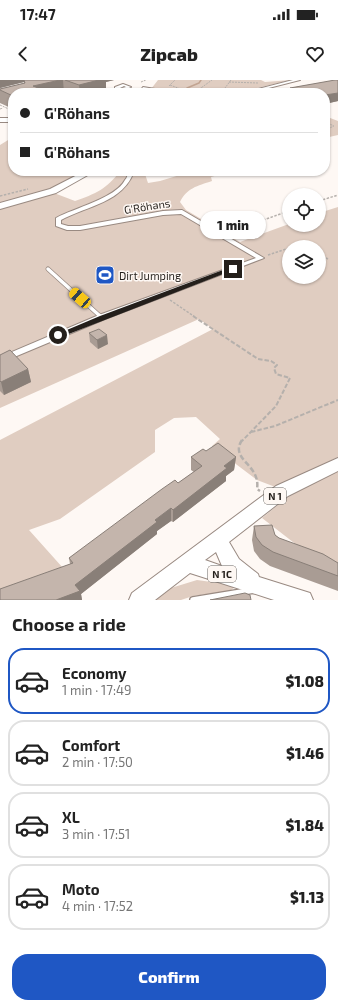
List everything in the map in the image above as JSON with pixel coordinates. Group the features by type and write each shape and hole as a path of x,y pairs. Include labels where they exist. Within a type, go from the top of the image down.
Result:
{"main road":[{"path":"144,88 150,83"},
{"path":"0,206 53,191 82,176"},
{"name":"N 1","path":"139,600 218,538 282,491 338,464"},
{"name":"N 1C","path":"218,538 232,565 257,585"},
{"name":"N 1C","path":"186,563 303,600"}],"street":[{"path":"264,88 298,80"},
{"name":"G'Röhans","path":"130,176 129,179 105,200 65,215 58,220 58,225 67,228 80,228 173,212 190,215 261,258"},
{"path":"0,360 102,317 261,258"}],"lane":[{"path":"48,268 102,317"},
{"path":"193,600 225,594 249,592 255,590 257,585"}],"path":[{"path":"201,88 212,80"},
{"path":"225,88 232,80"},
{"path":"0,89 31,82"},
{"path":"229,82 261,83 272,86"},
{"path":"170,85 178,88"},
{"path":"18,88 24,87"},
{"path":"326,199 338,195"},
{"path":"222,235 282,214"},
{"path":"261,258 282,250"},
{"path":"162,295 199,318 258,359 270,360 275,363 277,365 274,368 276,374 290,378 287,389 280,396 277,406 269,411 250,432 241,439 238,448 241,457 257,474 259,483 257,489 269,500"},
{"path":"250,432 275,426 338,400"}],"shaded area":[{"path":"158,80 261,80 265,82 291,80 257,88 152,88"},
{"path":"330,118 338,121 338,135 330,137"},
{"path":"8,140 8,176 76,176 51,190 0,205 0,145"},
{"path":"116,176 146,176 148,183 176,176 214,176 211,177 212,181 197,186 189,191 180,202 186,210 240,242 282,227 282,232 326,232 326,211 338,207 338,457 278,488 257,480 212,446 220,439 196,417 174,418 155,430 155,452 60,519 29,530 63,568 0,591 0,440 213,329 199,319 0,408 0,209 54,193 75,201 89,196 105,187"},
{"path":"338,470 338,577 262,518 288,497"},
{"path":"197,580 233,585 235,587 230,591 193,596 181,600 154,600 171,588"}],"building":[{"path":"24,80 60,80 33,86 38,88 8,88 8,94 0,90 25,83"},
{"path":"65,80 99,80 79,85"},
{"path":"338,80 338,93 330,94 330,88 290,88"},
{"path":"99,329 107,335 97,340 89,333"},
{"path":"10,350 28,369 1,382 0,355"},
{"path":"218,443 236,457 224,466 227,468 173,510 171,508 155,520 157,522 75,585 80,591 56,600 0,600 0,589 73,563 69,558 175,480 178,483 202,466 191,457 203,449 206,451"},
{"path":"272,525 275,535 279,538 323,554 338,563 338,576 273,552 262,545 256,537 254,526"},
{"path":"245,593 250,595 251,600 210,600"}],"waterway":[{"path":"187,88 199,83 201,80"}],"place":[{"name":"Dirt Jumping","path":"105,275"}],"route":[{"path":"58,335 102,317 233,269"}]}
